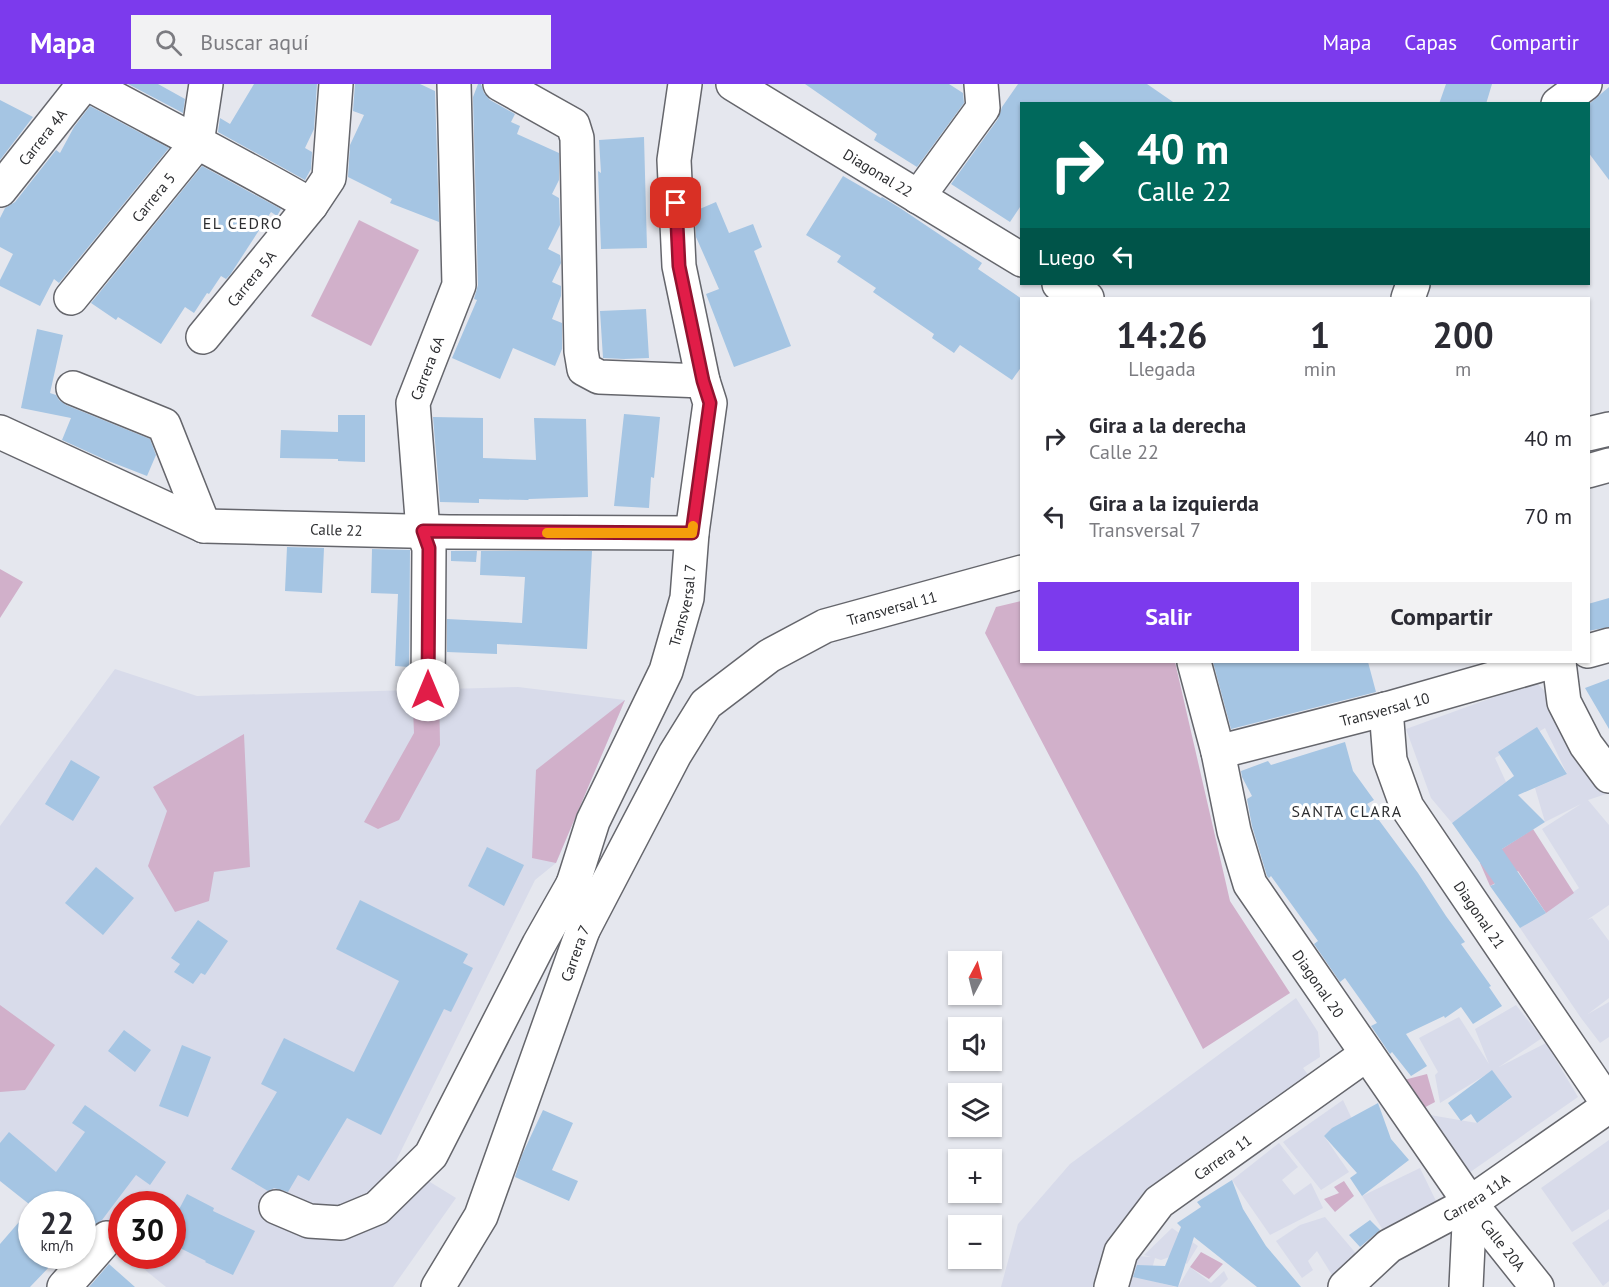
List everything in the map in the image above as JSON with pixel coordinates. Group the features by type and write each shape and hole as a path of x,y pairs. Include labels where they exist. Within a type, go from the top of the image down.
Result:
{"street":[{"path":"86,84 254,172 311,205"},
{"name":"Carrera 4A","path":"0,190 86,84"},
{"path":"197,143 206,84"},
{"name":"Carrera 5A","path":"204,337 311,205 329,178 336,84"},
{"name":"Carrera 6A","path":"428,690 429,548 423,531 413,403 459,285 454,84"},
{"path":"500,84 573,125 577,138 581,351 585,369 598,377 703,381"},
{"name":"Transversal 7","path":"583,930 573,884 593,821 666,671 687,598 692,533 710,403 703,381 679,266 674,160 685,84"},
{"path":"1561,102 1585,84"},
{"name":"Diagonal 22","path":"746,87 918,197 1020,259"},
{"path":"918,197 989,92"},
{"name":"Carrera 5","path":"70,298 197,143"},
{"path":"1061,285 1085,297"},
{"path":"73,388 164,425 204,526"},
{"path":"1590,434 1609,429"},
{"name":"Calle 22","path":"0,432 204,526 423,531 692,533"},
{"path":"1590,470 1609,465"},
{"name":"Transversal 11","path":"769,656 825,626 1020,573"},
{"path":"1590,650 1609,645"},
{"name":"Carrera 7","path":"438,1287 481,1216 583,930 675,754 706,704 769,656"},
{"name":"Diagonal 20","path":"1194,663 1218,752 1234,831 1250,884 1470,1203"},
{"name":"Transversal 10","path":"1218,752 1386,709 1547,663"},
{"path":"1559,663 1564,702 1586,745 1609,776"},
{"name":"Diagonal 21","path":"1386,709 1390,760 1407,807 1609,1106"},
{"path":"276,1208 309,1221 341,1223 377,1208 431,1155 539,944 573,884"},
{"name":"Carrera 11","path":"1111,1287 1121,1252 1159,1202 1367,1054"},
{"name":"Carrera 11A","path":"1345,1287 1389,1246 1470,1203 1609,1106"},
{"path":"1466,1287 1470,1203"},
{"name":"Calle 20A","path":"1470,1203 1537,1287"},
{"path":"64,1287 107,1238"}],"shaded area":[{"path":"359,220 419,250 371,346 311,316"},
{"path":"0,569 23,582 0,618"},
{"path":"1020,601 1020,663 1175,663 1230,901 1290,993 1203,1049 985,633 996,607"},
{"path":"115,669 197,696 518,687 625,700 556,863 535,880 396,1161 456,1198 393,1287 166,1287 144,1269 186,1269 186,1191 108,1191 108,1239 96,1228 96,1191 53,1191 0,1144 0,826"},
{"path":"1536,682 1567,715 1609,774 1609,793 1588,800 1609,825 1609,905 1587,920 1592,918 1609,941 1609,998 1588,1014 1609,1002 1609,1037 1600,1043 1520,928 1579,888 1542,829 1581,804 1545,822 1535,788 1567,774 1545,728 1495,758 1506,782 1452,823 1431,798 1406,729"},
{"path":"439,684 440,745 399,820 378,829 364,822 414,733 413,709"},
{"path":"625,700 556,863 532,858 536,770"},
{"path":"244,734 250,867 214,872 209,901 175,912 148,866 167,811 153,787"},
{"path":"1533,829 1574,893 1546,913 1518,871 1490,886 1480,863"},
{"path":"1296,998 1318,1032 1320,1057 1303,1068 1309,1076 1097,1287 1001,1287 1018,1224 1070,1164"},
{"path":"0,1005 55,1045 25,1090 0,1092"},
{"path":"1516,1005 1542,1038 1499,1067 1546,1043 1578,1097 1466,1175 1424,1114 1477,1123 1511,1098 1492,1071 1440,1103 1435,1075 1438,1072 1419,1038 1459,1017 1489,1064 1475,1029"},
{"path":"1427,1074 1435,1102 1418,1111 1400,1081"},
{"path":"1343,1100 1352,1119 1324,1136 1349,1172 1321,1190 1283,1142"},
{"path":"1609,1140 1609,1209 1572,1232 1541,1188"},
{"path":"1279,1143 1298,1167 1282,1180 1294,1195 1311,1183 1323,1208 1270,1235 1232,1180"},
{"path":"1420,1168 1436,1201 1386,1235 1362,1196"},
{"path":"1344,1181 1354,1196 1335,1212 1324,1199 1339,1193 1334,1187"},
{"path":"1325,1217 1359,1257 1332,1275 1317,1251 1308,1261 1313,1270 1302,1278 1276,1241 1300,1225"},
{"path":"1609,1219 1609,1281 1603,1286 1572,1243"},
{"path":"1172,1228 1198,1246 1187,1264 1175,1255 1161,1260 1155,1258 1149,1280 1176,1287 1125,1287 1137,1256 1151,1257 1144,1255"},
{"path":"1201,1252 1223,1264 1209,1279 1190,1267"},
{"path":"1190,1267 1211,1283 1224,1271 1228,1279 1220,1287 1178,1287"}],"building":[{"path":"128,84 158,84 185,99 183,113"},
{"path":"254,84 317,84 314,129 305,148 312,152 311,169 305,180 218,132 220,118 230,124"},
{"path":"355,84 420,84 435,91 439,222 390,203 392,199 348,177 350,145 364,115 353,111"},
{"path":"478,84 481,84 490,100 515,114 511,122 520,126 517,134 559,153 559,180 552,194 559,198 560,225 548,249 560,255 561,263 552,282 561,286 561,296 552,319 562,323 562,349 555,366 513,348 500,379 452,358 477,300 474,299 478,285 473,97"},
{"path":"805,84 949,84 963,93 964,103 917,167 874,140 877,134"},
{"path":"1018,84 1147,84 1173,102 1020,102 1020,207 1010,222 951,184 998,119 1002,107"},
{"path":"1446,84 1492,84 1487,102 1440,102"},
{"path":"1609,87 1609,180 1590,155 1590,103"},
{"path":"0,100 33,117 0,160"},
{"path":"90,106 169,148 59,283 54,279 40,306 0,286 0,280 13,254 0,247 0,218 5,208 15,202 56,150 60,153 74,127"},
{"path":"644,137 647,248 601,249 599,140"},
{"path":"202,166 281,209 277,216 271,212 230,275 226,279 221,276 194,313 185,307 161,344 118,317 116,320 91,303"},
{"path":"843,176 900,208 982,263 978,269 1020,298 1020,369 1012,380 960,345 954,353 932,338 934,334 873,292 876,288 837,262 841,256 806,235"},
{"path":"716,202 729,233 753,224 762,247 754,251 791,346 734,367 706,294 719,289 696,237 695,211"},
{"path":"646,309 649,358 603,358 600,311"},
{"path":"37,329 63,335 50,393 56,395 66,405 150,439 156,455 147,476 62,440 71,418 21,408"},
{"path":"624,414 660,417 649,508 614,506"},
{"path":"338,415 365,415 365,462 280,458 281,430 338,432"},
{"path":"433,417 483,418 483,458 536,460 534,418 586,419 588,497 528,500 479,499 479,503 440,502"},
{"path":"287,547 324,548 322,593 285,591"},
{"path":"372,549 410,550 409,667 395,666 398,594 371,593"},
{"path":"451,551 477,551 476,562 451,561"},
{"path":"481,551 592,551 587,649 497,644 497,654 447,652 447,619 522,623 525,577 480,575"},
{"path":"1609,598 1609,627 1590,631 1590,603"},
{"path":"1213,663 1368,663 1376,692 1231,729"},
{"path":"1609,679 1609,729 1585,688"},
{"path":"1537,727 1567,774 1518,795 1545,822 1502,849 1546,913 1520,928 1490,886 1495,884 1452,823 1514,776 1498,752"},
{"path":"1345,742 1353,771 1374,800 1367,804 1465,942 1461,944 1491,986 1489,987 1502,1006 1473,1024 1461,1007 1445,1018 1444,1016 1406,1034 1427,1066 1411,1076 1392,1052 1390,1054 1371,1026 1377,1023 1345,978 1340,982 1314,944 1318,941 1271,876 1269,878 1267,876 1252,826 1247,799 1252,796 1242,777 1241,771 1268,761 1271,765"},
{"path":"71,760 100,777 73,821 45,804"},
{"path":"487,847 524,865 504,906 468,886"},
{"path":"96,867 134,898 103,935 65,903"},
{"path":"360,900 468,954 463,963 473,968 451,1012 444,1009 381,1135 347,1118 309,1181 298,1175 288,1192 274,1188 268,1191 231,1169 277,1092 261,1084 284,1038 354,1072 399,981 336,949"},
{"path":"198,920 228,941 205,975 201,973 193,984 174,972 180,964 171,958"},
{"path":"124,1030 151,1050 135,1072 108,1051"},
{"path":"182,1045 211,1057 188,1117 159,1106"},
{"path":"1492,1070 1512,1097 1477,1123 1471,1114 1461,1121 1448,1103"},
{"path":"1378,1103 1391,1139 1409,1160 1362,1196 1350,1178 1357,1173 1324,1136 1332,1128"},
{"path":"85,1105 166,1162 150,1185 136,1175 124,1191 108,1191 108,1212 96,1224 96,1191 18,1191 18,1195 0,1181 0,1143 9,1132 56,1172 85,1132 72,1123"},
{"path":"543,1110 573,1123 552,1170 578,1181 569,1201 515,1177 522,1155"},
{"path":"1232,1180 1243,1209 1266,1246 1301,1287 1257,1287 1194,1237 1178,1287 1133,1277 1137,1265 1165,1266 1181,1227 1177,1223 1201,1207 1197,1202"},
{"path":"187,1194 214,1208 213,1211 255,1231 233,1275 186,1251"},
{"path":"1370,1220 1380,1230 1360,1247 1349,1235"},
{"path":"18,1223 18,1269 47,1269 30,1287 0,1287 0,1244"},
{"path":"108,1265 108,1269 115,1269 135,1287 89,1287"}],"slow traffic":[{"path":"547,533 692,533 693,526"}],"district":[{"name":"EL CEDRO","path":"243,223"},
{"name":"SANTA CLARA","path":"1347,811"}],"route":[{"path":"428,690 429,548 423,531 692,533 710,403 703,381 679,266 676,203"}]}
